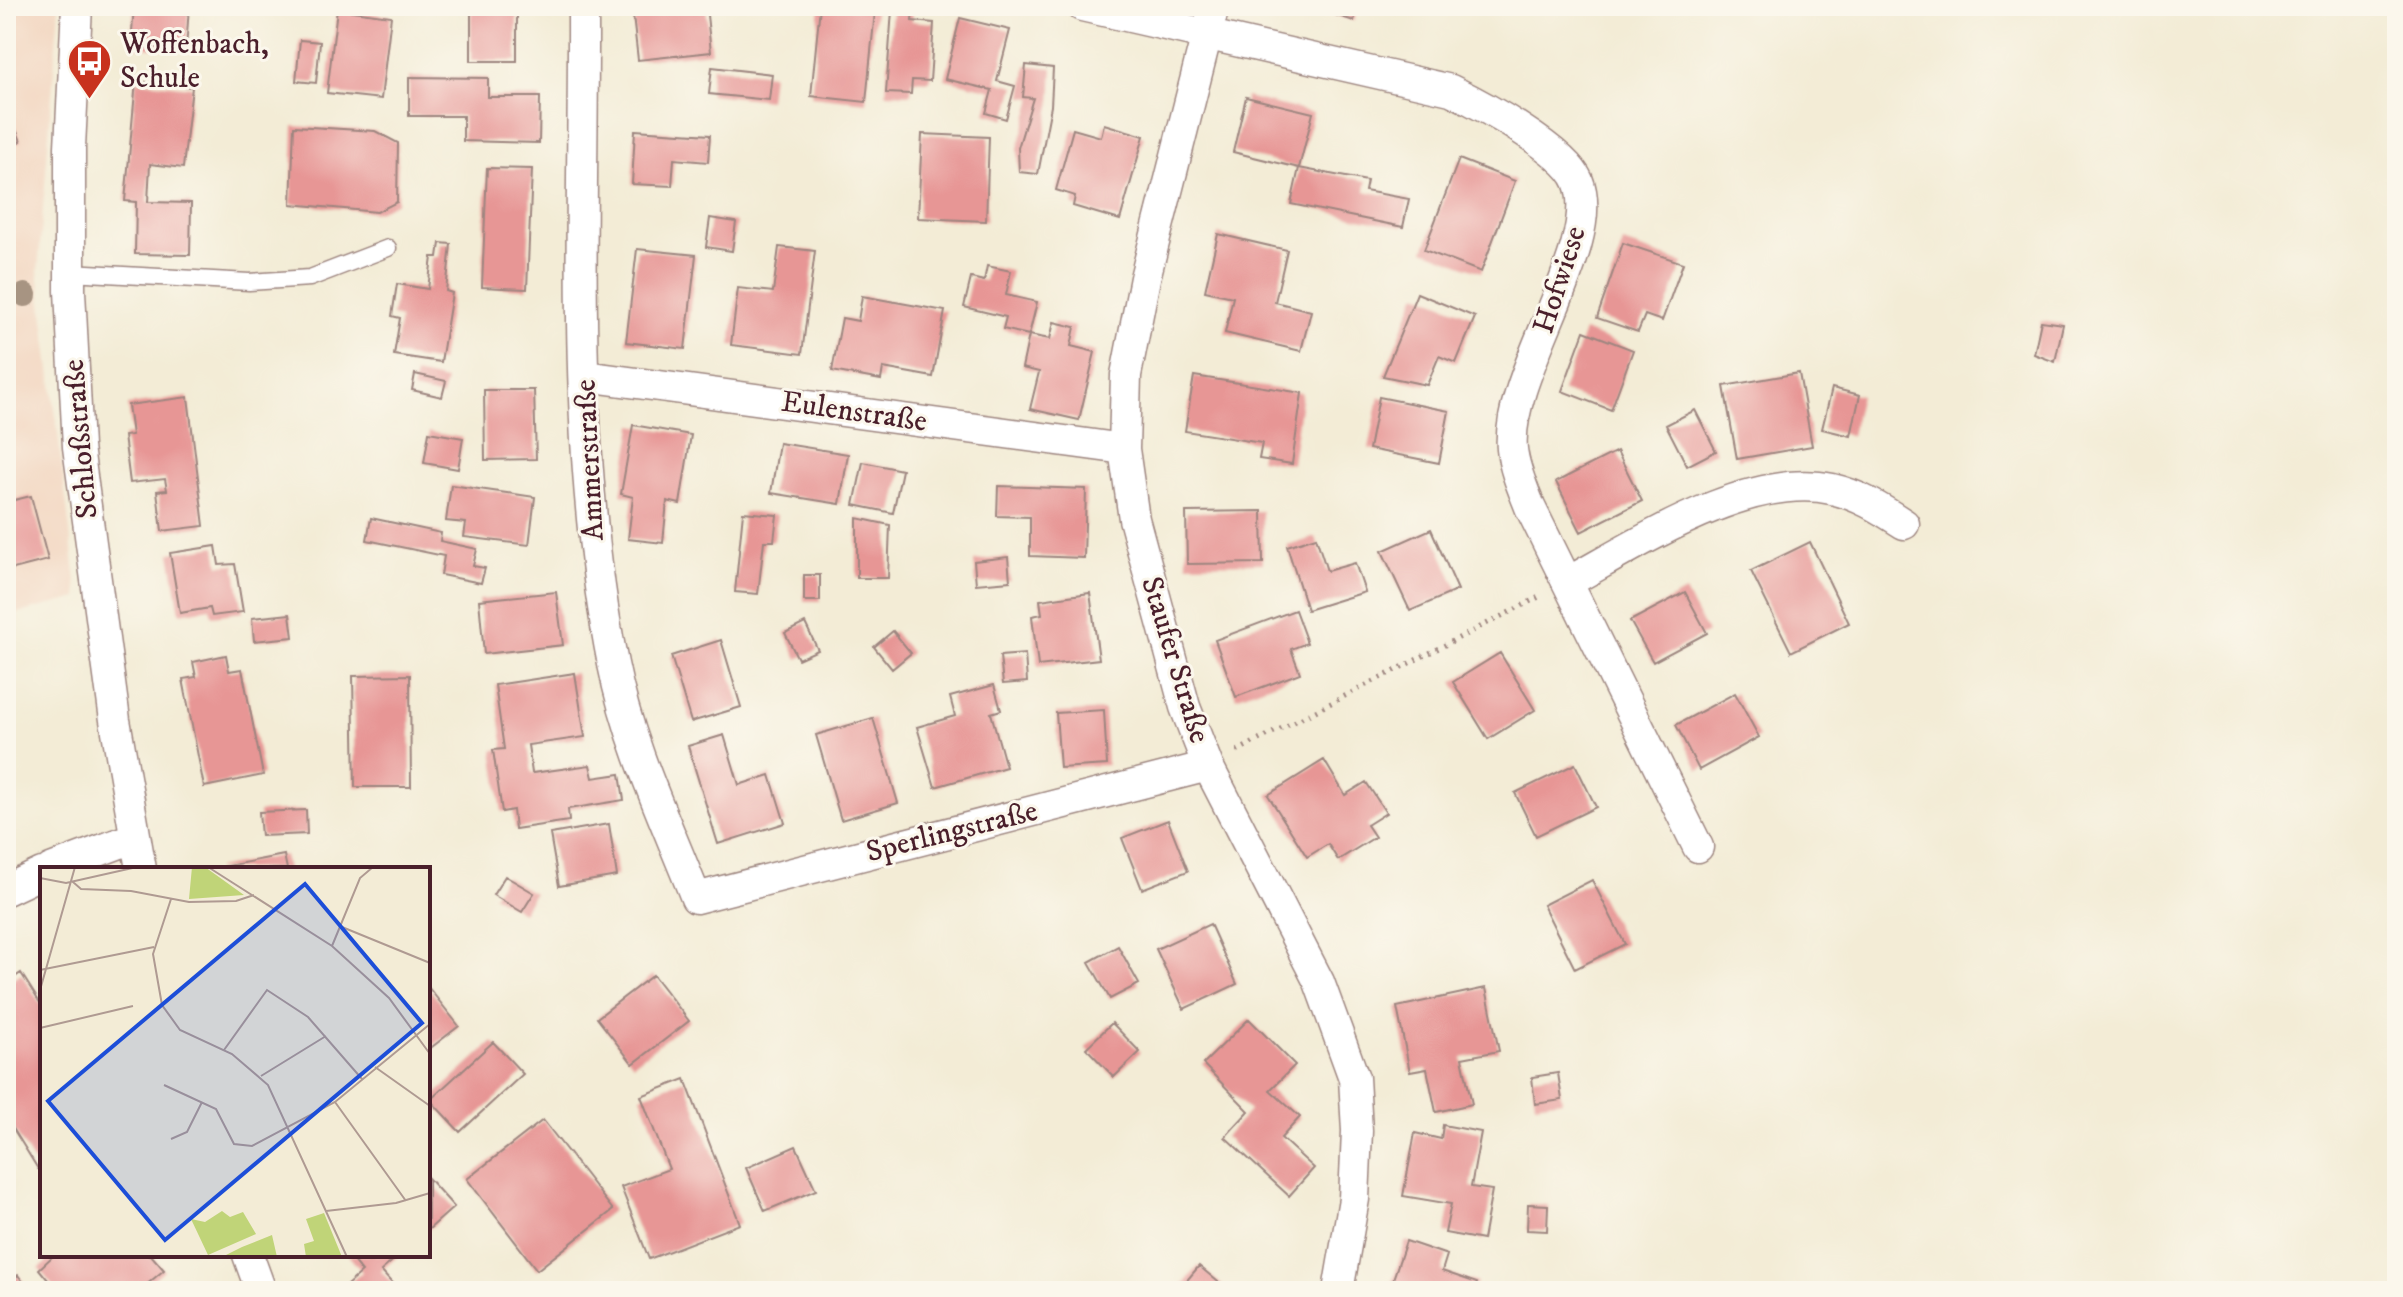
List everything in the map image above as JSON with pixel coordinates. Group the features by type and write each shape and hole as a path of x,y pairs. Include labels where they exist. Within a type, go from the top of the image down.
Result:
{"street":[{"name":"Schloßstraße","path":"77,6 70,147 70,272 78,447 133,838 140,867"},
{"name":"Ammerstraße","path":"583,6 587,462 597,562 614,667 642,763 696,898"},
{"name":"Hofwiese","path":"1082,6 1210,20 1451,90 1496,112 1565,164 1577,179 1584,204 1578,239 1516,407 1512,448 1530,507 1698,847"},
{"name":"Staufer Straße","path":"1210,20 1145,278 1126,375 1124,449 1134,519 1185,707 1208,766 1301,944 1341,1035 1354,1078 1357,1131 1354,1199 1338,1291"},
{"name":"Eulenstraße","path":"585,376 1124,449"},
{"path":"1568,582 1671,525 1742,498 1789,487 1843,492 1868,501 1904,524"},
{"name":"Sperlingstraße","path":"696,898 1208,766"},
{"path":"56,867 133,838"},
{"path":"6,890 40,874"},
{"path":"249,1257 261,1291"}],"lane":[{"path":"70,272 249,282 310,278 388,248"}],"path":[{"path":"1208,766 1568,582"},
{"path":"2386,1291 2397,1261"}],"shaded area":[{"path":"6,6 59,6 38,271 78,598 6,616"}],"building":[{"path":"134,6 189,6 186,50 131,46"},
{"path":"706,6 711,52 638,60 632,7"},
{"path":"820,6 875,11 866,102 811,96"},
{"path":"1307,6 1358,6 1354,21"},
{"path":"337,9 391,16 381,99 327,93"},
{"path":"892,10 913,11 912,21 934,23 930,81 912,80 911,94 886,93"},
{"path":"471,12 517,12 517,61 471,61"},
{"path":"960,18 1010,30 997,81 1015,86 1006,119 986,113 992,90 945,79"},
{"path":"300,40 320,42 316,83 296,81"},
{"path":"1026,65 1053,68 1051,106 1038,174 1019,172 1018,148 1033,98 1023,97"},
{"path":"712,67 772,74 769,100 709,94"},
{"path":"409,77 488,78 488,97 540,97 539,143 463,141 463,116 409,116"},
{"path":"136,81 192,87 183,168 150,164 148,202 191,203 190,255 135,254 136,202 125,201"},
{"path":"1246,97 1313,113 1299,168 1233,152"},
{"path":"6,107 21,141 6,148"},
{"path":"1104,124 1144,136 1120,220 1073,206 1075,196 1056,190 1073,129 1101,137"},
{"path":"294,126 375,131 398,143 397,202 377,212 291,204"},
{"path":"635,130 710,135 708,162 674,159 672,186 632,184"},
{"path":"922,134 989,137 986,221 918,218"},
{"path":"1459,159 1515,181 1481,272 1424,250"},
{"path":"487,168 532,169 527,289 482,287"},
{"path":"1299,168 1367,181 1365,191 1409,199 1403,227 1291,204"},
{"path":"710,218 736,222 732,251 706,247"},
{"path":"1218,234 1287,250 1275,302 1311,311 1301,351 1225,333 1233,297 1205,291"},
{"path":"440,243 451,244 446,291 452,293 441,362 394,355 400,318 392,316 397,284 428,289 432,257 438,257"},
{"path":"1623,243 1683,263 1662,321 1645,315 1638,332 1597,318"},
{"path":"779,247 815,251 802,354 731,345 738,288 773,292"},
{"path":"637,249 696,255 685,349 626,342"},
{"path":"987,266 1011,271 1006,295 1037,302 1029,335 1003,329 1006,317 964,307 971,278 984,281"},
{"path":"1417,293 1475,317 1456,363 1439,356 1427,385 1383,376"},
{"path":"862,296 945,311 933,377 883,368 881,380 832,371 842,318 858,321"},
{"path":"2041,321 2063,324 2055,362 2034,354"},
{"path":"1054,322 1075,327 1071,346 1095,352 1079,420 1030,409 1039,372 1022,368 1029,335 1050,339"},
{"path":"1584,331 1633,350 1611,410 1562,391"},
{"path":"1799,373 1812,446 1737,459 1724,386"},
{"path":"415,374 446,381 442,397 412,390"},
{"path":"1194,376 1302,393 1292,464 1259,459 1262,443 1185,431"},
{"path":"1832,388 1860,395 1851,436 1822,429"},
{"path":"484,390 534,390 536,459 485,460"},
{"path":"188,397 204,526 162,531 157,491 167,490 165,479 130,483 124,436 132,435 128,405"},
{"path":"1379,397 1449,411 1439,463 1369,449"},
{"path":"1695,410 1716,451 1687,466 1666,425"},
{"path":"633,425 691,435 680,504 667,501 663,543 628,539 633,497 621,494"},
{"path":"429,432 463,438 458,469 424,463"},
{"path":"779,443 848,454 840,504 771,493"},
{"path":"1617,451 1642,501 1581,532 1556,482"},
{"path":"863,462 902,470 893,513 854,505"},
{"path":"451,485 535,497 529,545 464,537 466,523 446,521"},
{"path":"998,486 1086,489 1084,558 1030,556 1030,517 997,516"},
{"path":"31,496 48,560 6,571 6,502"},
{"path":"1262,511 1263,563 1187,564 1186,512"},
{"path":"743,512 777,515 774,541 764,541 758,594 735,592"},
{"path":"371,518 441,533 440,541 477,549 473,566 485,568 481,583 441,575 444,556 367,540"},
{"path":"857,518 890,525 888,578 857,578"},
{"path":"1431,529 1458,590 1410,611 1382,551"},
{"path":"1316,537 1327,571 1355,563 1365,592 1307,610 1287,546"},
{"path":"1810,542 1849,623 1791,652 1751,571"},
{"path":"216,546 219,565 235,564 243,612 212,616 210,608 180,613 170,553"},
{"path":"1008,557 1010,581 976,584 974,561"},
{"path":"804,575 820,575 820,601 804,601"},
{"path":"556,592 563,645 484,654 479,600"},
{"path":"1685,592 1707,633 1653,662 1630,621"},
{"path":"1090,593 1099,659 1038,666 1032,616 1042,614 1040,600"},
{"path":"1295,610 1307,643 1291,649 1300,673 1236,697 1215,640"},
{"path":"290,614 293,637 254,641 252,618"},
{"path":"805,623 818,650 798,659 785,633"},
{"path":"893,631 911,653 892,669 874,647"},
{"path":"721,640 741,707 691,722 671,656"},
{"path":"1500,653 1535,710 1488,739 1453,682"},
{"path":"1025,654 1027,682 1003,684 1000,656"},
{"path":"226,655 229,671 242,669 263,775 204,787 183,679 196,677 193,662"},
{"path":"575,673 585,737 528,745 532,773 590,765 593,778 620,774 624,800 568,809 569,821 515,829 513,810 502,812 493,750 504,749 495,685"},
{"path":"410,675 411,787 355,787 353,676"},
{"path":"994,685 1001,710 991,713 1006,767 935,787 917,727 955,716 950,697"},
{"path":"1735,693 1759,737 1699,770 1676,725"},
{"path":"1104,710 1107,765 1060,768 1056,713"},
{"path":"873,718 898,803 841,820 816,735"},
{"path":"724,735 739,785 770,775 785,823 718,844 688,746"},
{"path":"1324,760 1345,795 1366,782 1386,813 1367,825 1375,837 1338,860 1328,844 1307,857 1268,795"},
{"path":"1575,764 1596,807 1536,836 1515,793"},
{"path":"306,810 307,834 261,836 259,812"},
{"path":"1168,820 1188,871 1142,889 1122,838"},
{"path":"609,824 617,876 559,886 550,834"},
{"path":"284,855 287,867 222,867"},
{"path":"505,876 534,893 522,912 493,895"},
{"path":"1592,880 1625,944 1575,969 1543,905"},
{"path":"1210,924 1237,984 1184,1009 1156,949"},
{"path":"1118,946 1139,984 1110,999 1089,962"},
{"path":"21,973 40,1003 38,1169 6,1117 6,983"},
{"path":"653,975 689,1021 633,1064 597,1018"},
{"path":"1486,988 1499,1051 1462,1058 1472,1104 1436,1112 1427,1069 1410,1072 1397,1007"},
{"path":"430,990 459,1026 430,1048"},
{"path":"1249,1019 1295,1065 1270,1090 1300,1117 1281,1138 1314,1168 1289,1196 1225,1137 1249,1111 1203,1064"},
{"path":"1112,1023 1140,1052 1114,1077 1086,1048"},
{"path":"493,1042 523,1074 460,1132 430,1100"},
{"path":"1558,1073 1562,1100 1535,1104 1532,1077"},
{"path":"685,1079 740,1224 649,1259 621,1187 669,1169 641,1096"},
{"path":"543,1120 613,1210 537,1270 467,1179"},
{"path":"1443,1125 1481,1132 1471,1187 1492,1190 1483,1240 1445,1233 1451,1204 1403,1196 1415,1133 1441,1139"},
{"path":"796,1146 816,1190 765,1211 746,1168"},
{"path":"430,1180 454,1207 430,1228"},
{"path":"1528,1204 1548,1205 1547,1231 1527,1230"},
{"path":"1406,1241 1447,1255 1442,1271 1477,1283 1474,1291 1389,1291"},
{"path":"52,1257 153,1257 164,1270 139,1291 57,1291 39,1269"},
{"path":"350,1257 397,1257 381,1271 399,1291 340,1291 362,1272"},
{"path":"1199,1266 1229,1291 1178,1291"},
{"path":"18,1275 30,1291 6,1291 6,1283"}],"place":[{"name":"Woffenbach, Schule","path":"89,100"}]}
